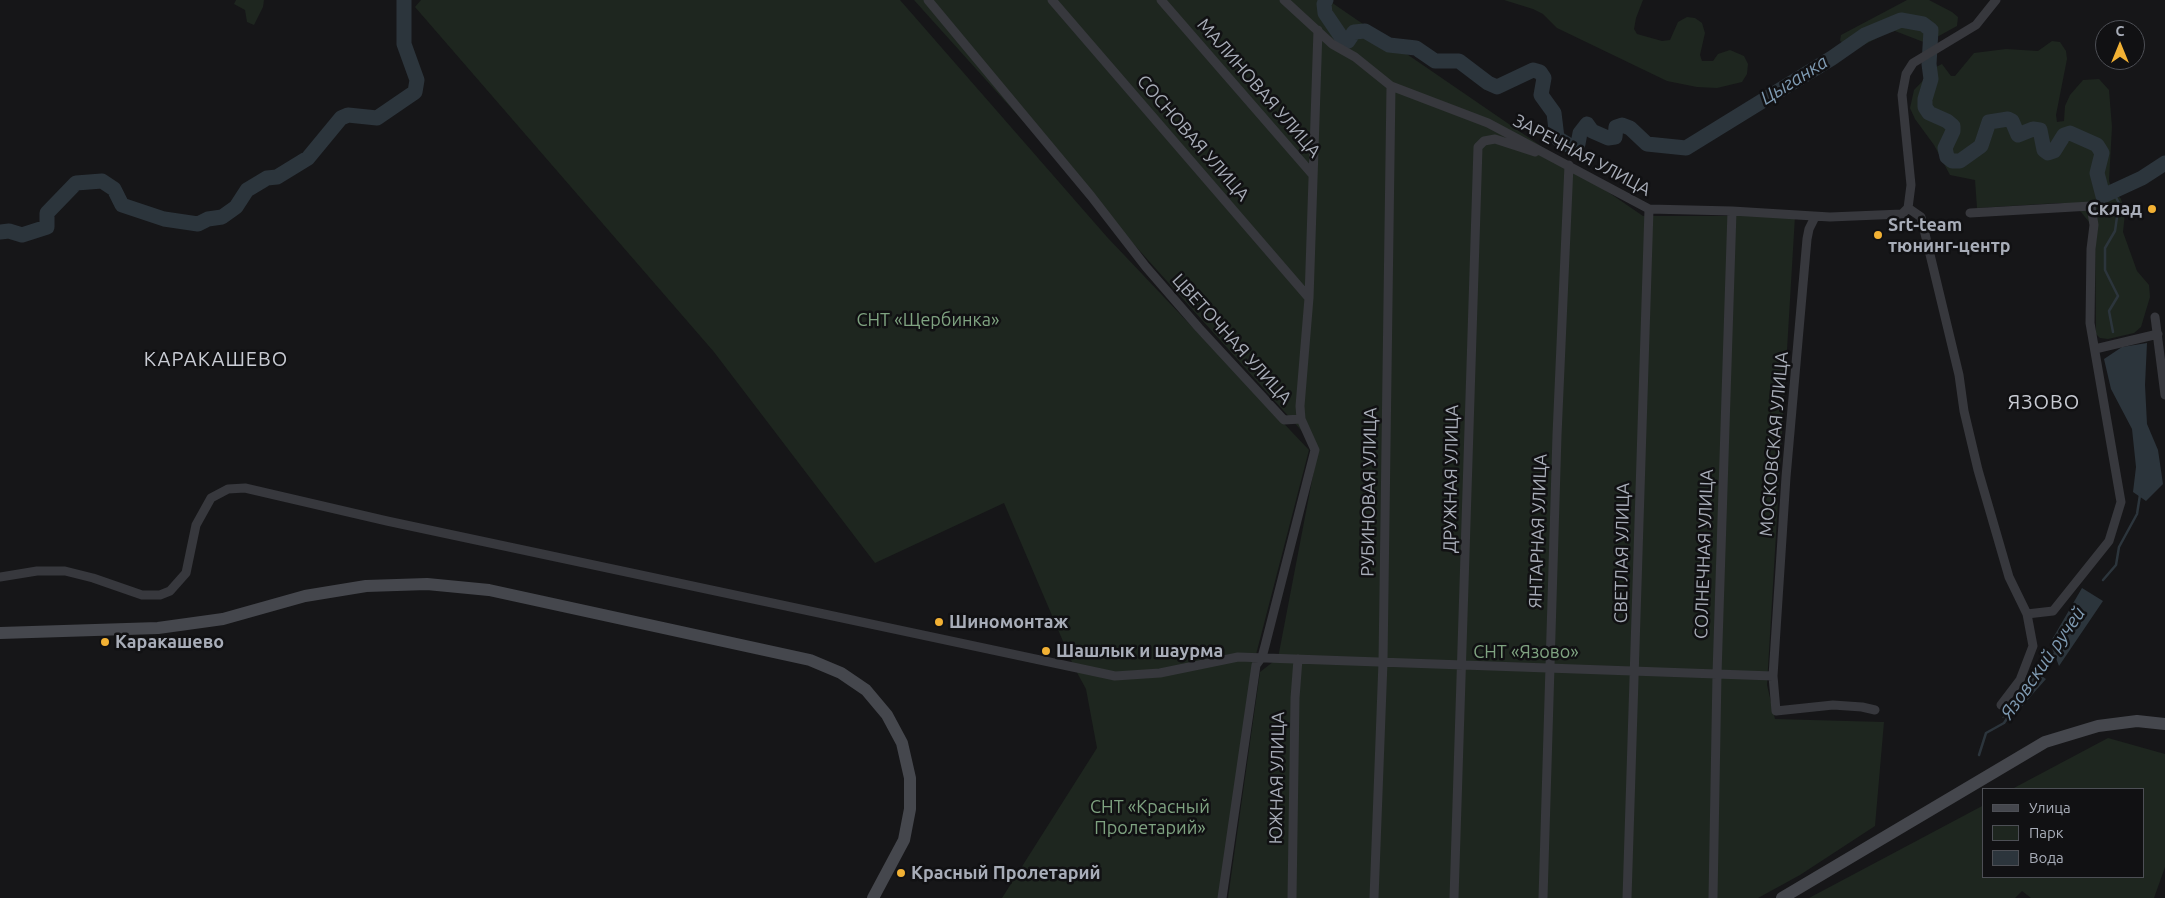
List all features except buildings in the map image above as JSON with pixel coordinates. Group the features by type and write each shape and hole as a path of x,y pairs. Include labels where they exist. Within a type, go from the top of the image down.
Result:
{"main road":[{"path":"0,633 158,628 223,619 322,593 366,586 427,584 490,590 810,660 841,673 866,690 887,714 902,743 910,778 910,809 906,832 888,873 873,898"},
{"path":"1782,898 2045,742 2098,726 2137,721 2165,724"}],"street":[{"name":"ЦВЕТОЧНАЯ УЛИЦА","path":"928,0 1091,196 1146,267 1199,328 1284,420 1301,419 1315,450 1296,533 1262,657 1256,665 1222,898"},
{"name":"СОСНОВАЯ УЛИЦА","path":"1052,0 1309,298"},
{"name":"МАЛИНОВАЯ УЛИЦА","path":"1161,0 1313,175"},
{"name":"ЗАРЕЧНАЯ УЛИЦА","path":"1284,0 1332,44 1355,56 1391,86 1488,122 1649,210 1732,211 1815,217 1905,211"},
{"path":"1996,0 1976,24 1913,63 1906,74 1902,95 1911,185 1905,211 1921,217 1959,375 1964,411 1978,470 2009,577 2027,614 2033,646 2020,680 2001,705"},
{"path":"1301,419 1309,298 1318,30"},
{"name":"РУБИНОВАЯ УЛИЦА","path":"1374,898 1383,662 1391,86"},
{"name":"ДРУЖНАЯ УЛИЦА","path":"1454,898 1463,665 1468,432 1478,147 1484,141 1495,139 1559,160"},
{"name":"ЯНТАРНАЯ УЛИЦА","path":"1543,898 1556,436 1569,166"},
{"path":"1970,213 2091,206 2094,224 2091,249 2090,323 2121,502 2109,541 2053,611 2027,614"},
{"name":"СВЕТЛАЯ УЛИЦА","path":"1627,898 1636,671 1649,210"},
{"name":"СОЛНЕЧНАЯ УЛИЦА","path":"1713,898 1717,674 1732,211"},
{"name":"МОСКОВСКАЯ УЛИЦА","path":"1815,217 1809,229 1807,239 1786,477 1773,676 1776,710 1833,705 1875,710"},
{"path":"2155,317 2165,395"},
{"path":"2094,349 2158,334"},
{"path":"0,577 37,571 65,571 93,578 142,595 160,595 170,591 186,573 196,525 211,498 228,489 245,488 397,523 1115,676 1160,673 1238,657 1262,657 1773,676"},
{"name":"ЮЖНАЯ УЛИЦА","path":"1292,898 1295,698 1298,659"}],"green space":[{"path":"236,0 264,0 263,7 254,25 247,22 245,10 234,4"},
{"name":"СНТ «Щербинка»","path":"421,0 900,0 1107,237 1309,450 1252,670 1220,898 1002,898 1097,748 1086,689 1074,667 1004,503 875,563 714,352 415,7"},
{"name":"СНТ «Язово»","path":"914,0 1328,0 1643,216 1795,216 1767,685 1775,719 1884,722 1875,826 1800,875 1758,898 1228,898 1260,672 1278,658 1318,449"},
{"path":"1504,0 1643,0 1634,29 1637,34 1662,41 1670,40 1678,22 1687,17 1695,18 1702,23 1705,33 1700,55 1702,61 1713,61 1718,54 1730,50 1744,56 1748,64 1747,74 1742,82 1717,88 1697,87 1667,81 1557,28 1543,14 1533,9"},
{"path":"1907,0 1929,0 1958,17 1957,26 1926,43 1895,31 1887,33 1854,50 1840,41 1841,35"},
{"path":"2052,41 2060,42 2066,51 2067,59 2056,115 2057,122 2064,121 2065,106 2070,95 2083,80 2099,79 2109,90 2112,127 2109,181 2111,187 2121,199 2125,213 2123,232 2137,271 2149,285 2150,297 2141,327 2134,333 2108,339 2100,338 2096,334 2095,242 2089,222 2081,212 2071,204 2059,203 1977,208 1975,180 1950,175 1934,145 1915,119 1910,108 1914,90 1936,67 1942,64 1951,76 1955,76 1974,53 2006,49 2038,51"},
{"path":"2108,738 2165,754 2165,867 2154,898 2031,898 2022,891 2015,898 1809,898 1982,806 1982,878 2145,878 2145,788 2014,788"}],"water":[{"path":"2147,343 2145,385 2147,424 2158,450 2163,484 2146,501 2133,492 2136,467 2132,429 2111,389 2104,359 2122,347"},
{"path":"2082,588 2103,601 2059,666 2050,643"},
{"path":"2033,670 2046,679 2016,713 2002,718"}],"waterway":[{"name":"Цыганка","path":"0,232 9,231 22,235 47,227 47,213 76,183 102,181 114,189 122,205 164,219 198,224 208,219 222,217 236,207 247,190 267,178 277,177 308,158 341,118 348,115 377,118 415,92 417,80 404,44 404,0"},
{"name":"Цыганка","path":"1326,0 1324,4 1325,13 1344,41 1348,41 1354,32 1365,31 1389,45 1416,48 1435,61 1459,61 1488,83 1497,87 1533,70 1540,72 1544,78 1541,95 1554,113 1557,138 1572,147 1578,144 1580,133 1587,124 1592,131 1608,138 1615,137 1616,127 1622,125 1630,128 1647,144 1686,148 1832,58 1865,35 1901,20 1923,24 1931,30 1929,64 1931,79 1925,99 1925,107 1929,113 1947,121 1953,126 1953,131 1945,148 1947,157 1952,161 1960,161 1981,146 1989,122 2008,119 2012,121 2018,135 2033,129 2040,130 2044,150 2048,153 2054,151 2064,135 2070,133 2097,145 2102,153 2097,173 2103,196 2142,178 2165,163"},
{"name":"Язовский ручей","path":"2113,192 2119,203 2115,231 2105,248 2105,270 2118,296 2109,311 2113,332"},
{"name":"Язовский ручей","path":"2103,580 2116,565 2119,547 2137,514 2140,495"},
{"name":"Язовский ручей","path":"2038,676 2056,652"},
{"name":"Язовский ручей","path":"1979,755 1986,733 2004,723 2010,714"}],"place":[{"name":"Склад","path":"2152,209"},
{"name":"Srt-team тюнинг-центр","path":"1878,235"},
{"name":"Шиномонтаж","path":"939,622"},
{"name":"Каракашево","path":"105,642"},
{"name":"Шашлык и шаурма","path":"1046,651"},
{"name":"Красный Пролетарий","path":"901,873"}],"district":[{"name":"КАРАКАШЕВО","path":"216,359"},
{"name":"ЯЗОВО","path":"2044,402"}],"park label":[{"name":"СНТ «Красный Пролетарий»","path":"1150,818"}]}
